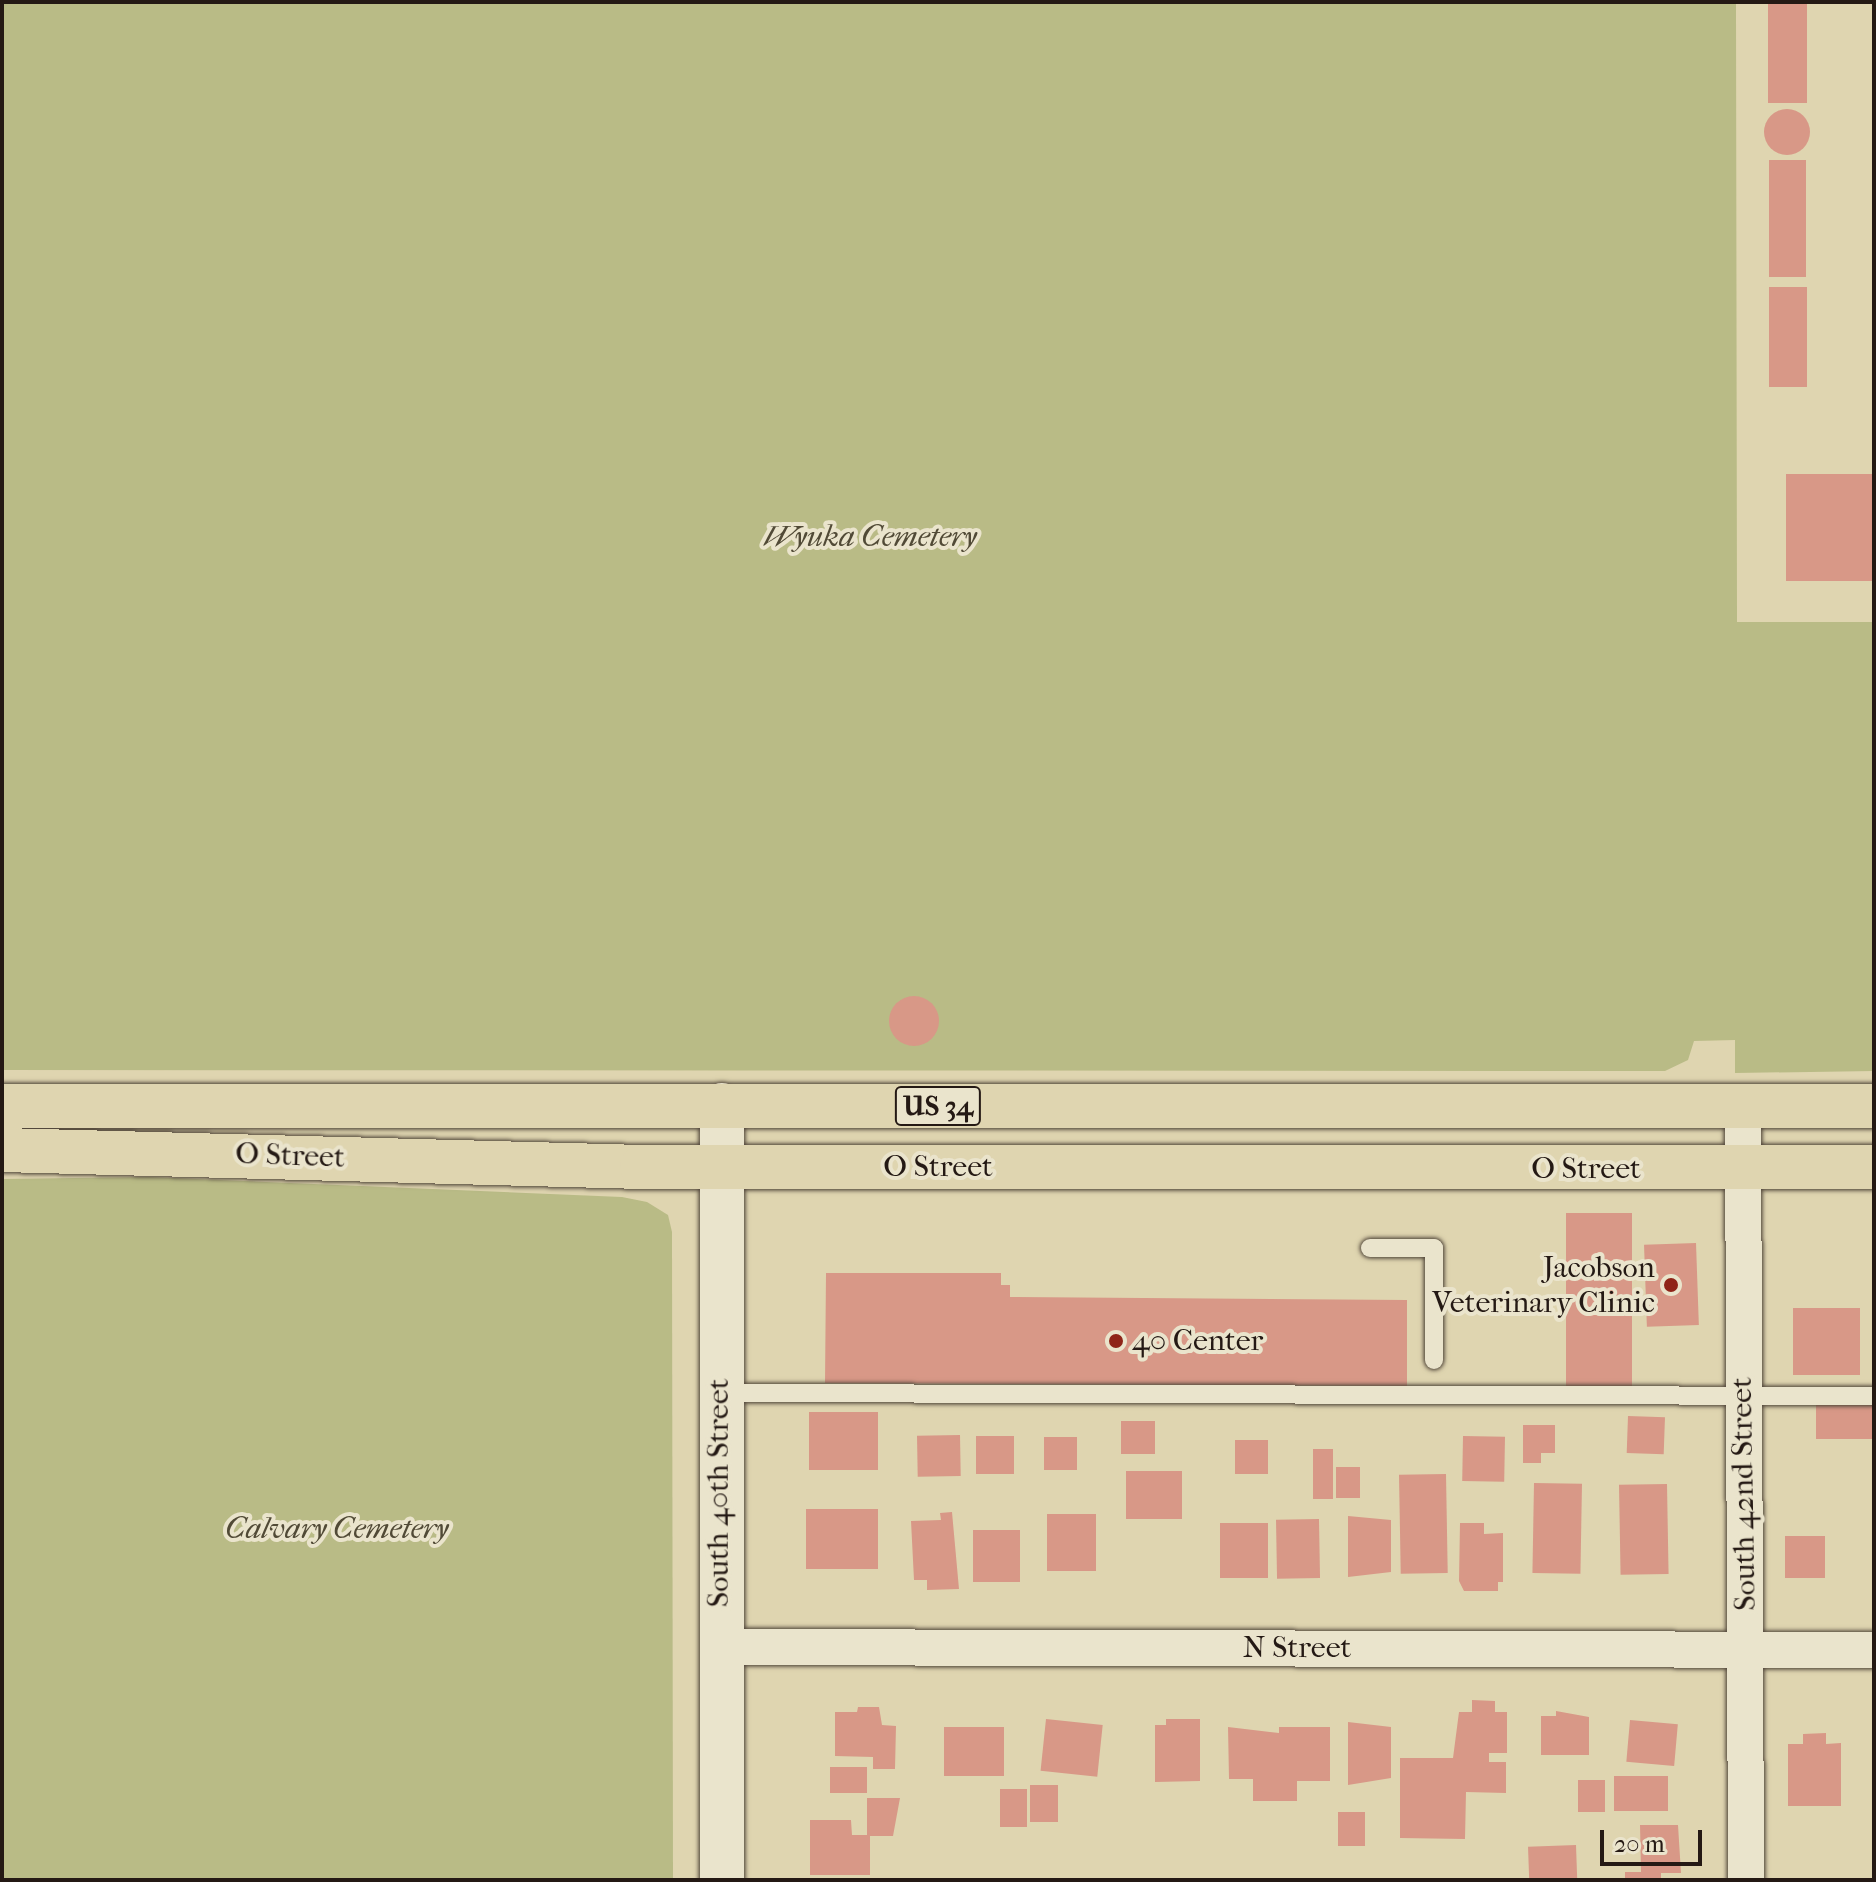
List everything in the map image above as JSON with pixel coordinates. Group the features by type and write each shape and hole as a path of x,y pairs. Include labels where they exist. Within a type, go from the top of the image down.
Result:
{"main road":[{"name":"South 40th Street","path":"722,1105 719,1393 722,1880"},
{"name":"O Street","path":"2,1106 1874,1106"},
{"name":"O Street","path":"2,1150 722,1167 1874,1167"}],"street":[{"name":"South 42nd Street","path":"1743,1108 1746,1880"},
{"name":"N Street","path":"719,1647 1874,1650"}],"lane":[{"path":"1370,1248 1434,1248 1434,1360"},
{"path":"719,1393 1874,1396"}],"green space":[{"name":"Wyuka Cemetery","path":"2,2 1736,2 1737,622 1874,622 1874,1071 1735,1073 1735,1040 1694,1041 1688,1060 1665,1071 2,1070"},
{"name":"Calvary Cemetery","path":"149,1177 622,1197 647,1202 668,1215 672,1232 673,1880 2,1880 2,1179"}],"building":[{"path":"1768,2 1807,2 1807,103 1768,103"},
{"path":"1787,109 1803,116 1810,132 1803,148 1787,155 1771,148 1764,132 1771,116"},
{"path":"1769,160 1806,160 1806,277 1769,277"},
{"path":"1769,287 1807,287 1807,387 1769,387"},
{"path":"1786,474 1874,474 1874,581 1786,581"},
{"path":"914,996 931,1004 939,1021 931,1038 914,1046 897,1038 889,1021 897,1004"},
{"path":"1566,1213 1632,1213 1632,1388 1566,1388"},
{"name":"Jacobson Veterinary Clinic","path":"1696,1243 1699,1325 1647,1327 1644,1245"},
{"name":"40 Center","path":"826,1273 1001,1273 1001,1285 1010,1285 1010,1297 1407,1300 1407,1386 825,1383"},
{"path":"1793,1308 1860,1308 1860,1375 1793,1375"},
{"path":"1816,1404 1874,1404 1874,1439 1816,1439"},
{"path":"809,1412 878,1412 878,1470 809,1470"},
{"path":"1628,1416 1665,1417 1664,1454 1627,1453"},
{"path":"1121,1421 1155,1421 1155,1454 1121,1454"},
{"path":"1523,1425 1555,1425 1555,1453 1541,1453 1541,1463 1523,1463"},
{"path":"960,1435 961,1476 918,1477 917,1436"},
{"path":"976,1436 1014,1436 1014,1474 976,1474"},
{"path":"1463,1436 1505,1437 1504,1482 1462,1481"},
{"path":"1044,1437 1077,1437 1077,1470 1044,1470"},
{"path":"1235,1440 1268,1440 1268,1474 1235,1474"},
{"path":"1313,1449 1333,1449 1333,1499 1313,1499"},
{"path":"1336,1467 1360,1467 1360,1498 1336,1498"},
{"path":"1126,1471 1182,1471 1182,1519 1126,1519"},
{"path":"1446,1474 1448,1573 1401,1574 1399,1475"},
{"path":"1534,1483 1582,1484 1580,1574 1532,1573"},
{"path":"1667,1484 1669,1574 1621,1575 1619,1485"},
{"path":"806,1509 878,1509 878,1569 806,1569"},
{"path":"952,1512 959,1589 927,1590 927,1580 914,1580 911,1521 941,1520 940,1513"},
{"path":"1047,1514 1096,1514 1096,1571 1047,1571"},
{"path":"1348,1516 1391,1520 1391,1572 1348,1577"},
{"path":"1319,1519 1320,1578 1277,1579 1276,1520"},
{"path":"1220,1523 1268,1523 1268,1578 1220,1578"},
{"path":"1460,1523 1484,1523 1484,1534 1503,1533 1503,1582 1498,1582 1498,1591 1464,1591 1459,1581"},
{"path":"973,1530 1020,1530 1020,1582 973,1582"},
{"path":"1785,1536 1825,1536 1825,1578 1785,1578"},
{"path":"1472,1700 1495,1701 1495,1712 1507,1712 1507,1753 1489,1753 1489,1762 1506,1762 1506,1793 1466,1792 1465,1839 1400,1838 1400,1758 1453,1758 1459,1712 1472,1712"},
{"path":"858,1707 879,1707 882,1725 896,1726 895,1769 873,1769 873,1757 835,1756 835,1712 857,1712"},
{"path":"1556,1711 1589,1717 1589,1755 1541,1755 1541,1716 1556,1716"},
{"path":"1046,1719 1103,1725 1097,1777 1041,1771"},
{"path":"1166,1719 1200,1719 1200,1781 1155,1782 1155,1725 1166,1725"},
{"path":"1630,1720 1678,1724 1674,1766 1626,1762"},
{"path":"1348,1722 1391,1727 1391,1778 1348,1785"},
{"path":"944,1727 1004,1727 1004,1776 944,1776"},
{"path":"1228,1727 1279,1733 1279,1727 1330,1727 1330,1781 1297,1781 1297,1801 1253,1801 1253,1779 1229,1779"},
{"path":"1826,1733 1826,1744 1841,1743 1841,1806 1788,1806 1788,1744 1803,1744 1803,1734"},
{"path":"830,1767 867,1767 867,1793 830,1793"},
{"path":"1614,1776 1668,1776 1668,1811 1614,1811"},
{"path":"1578,1780 1605,1780 1605,1812 1578,1812"},
{"path":"1030,1785 1058,1785 1058,1822 1030,1822"},
{"path":"1000,1789 1027,1789 1027,1827 1000,1827"},
{"path":"867,1798 900,1798 893,1836 870,1836 870,1875 810,1875 810,1820 851,1820 852,1835 867,1835"},
{"path":"1338,1812 1365,1812 1365,1846 1338,1846"},
{"path":"1640,1825 1678,1825 1681,1873 1661,1873 1661,1880 1625,1880 1625,1872 1641,1872"},
{"path":"1576,1845 1577,1880 1529,1880 1528,1847"}],"place":[{"name":"Jacobson Veterinary Clinic","path":"1671,1285"},
{"name":"40 Center","path":"1116,1341"}]}
